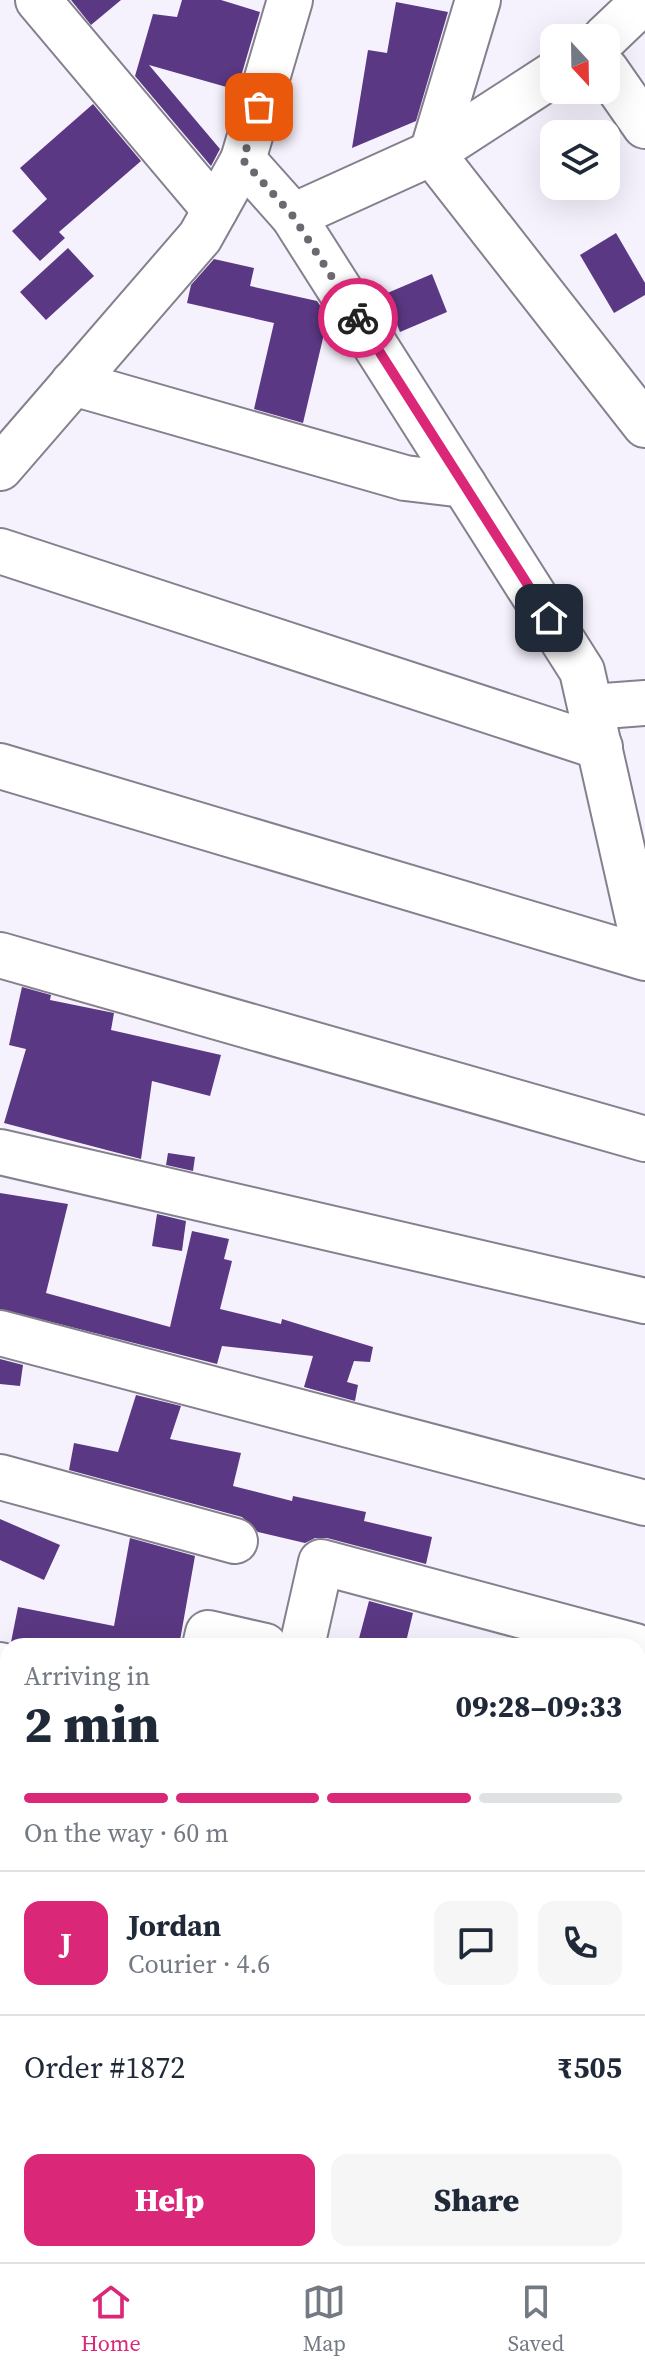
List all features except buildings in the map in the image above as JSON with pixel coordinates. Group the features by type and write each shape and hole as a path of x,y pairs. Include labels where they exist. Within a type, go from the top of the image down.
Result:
{"street":[{"path":"38,0 215,210"},
{"path":"0,468 200,237 243,160 290,0"},
{"path":"432,153 478,0"},
{"path":"620,24 645,0"},
{"path":"293,216 432,153 540,83"},
{"path":"620,90 645,126"},
{"path":"432,153 645,425"},
{"path":"0,766 644,946 582,671 293,216 243,160"},
{"path":"73,383 405,478 464,485"},
{"path":"0,551 595,727 645,703"},
{"path":"0,955 645,1139"},
{"path":"0,1152 645,1301"},
{"path":"0,1333 645,1503"},
{"path":"0,1477 235,1541"},
{"path":"304,1638 321,1562 607,1638"},
{"path":"207,1638 208,1633 230,1638"}],"way so far":[{"path":"259,107 243,160 293,216 358,318"}],"route":[{"path":"358,318 549,618"}]}
